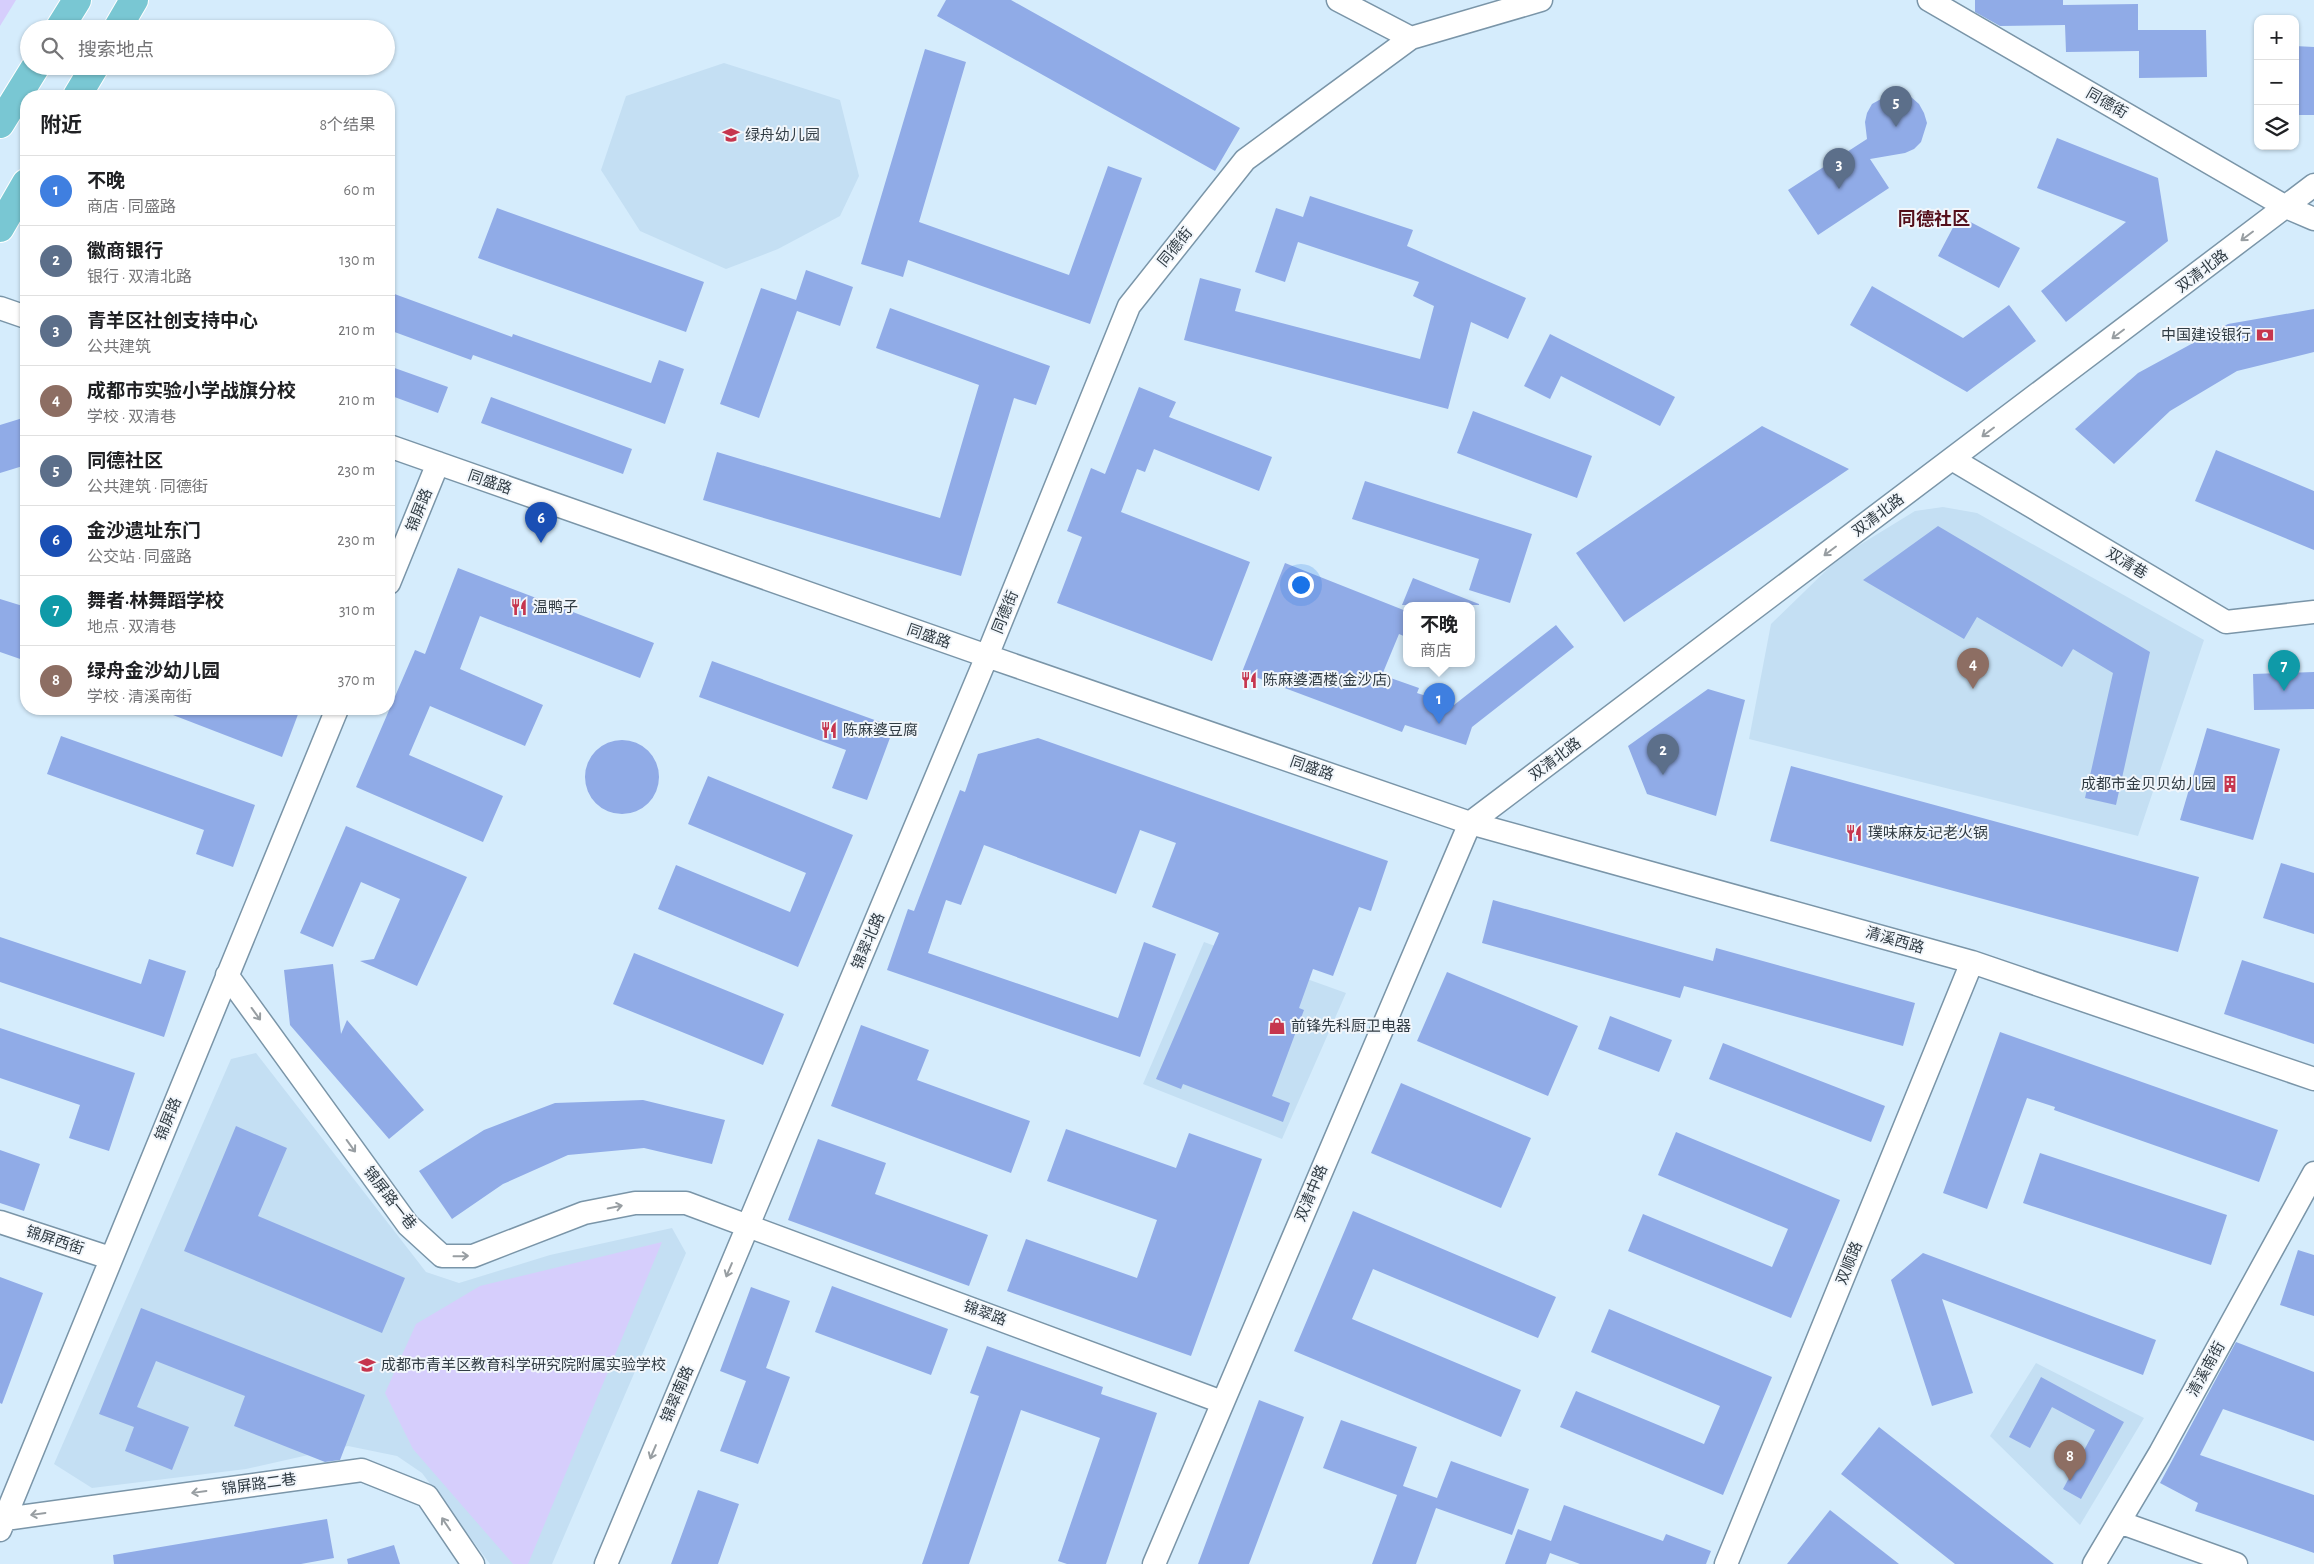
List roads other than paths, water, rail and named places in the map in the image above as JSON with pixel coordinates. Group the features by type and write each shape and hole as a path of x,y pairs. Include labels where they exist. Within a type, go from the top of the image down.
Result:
{"main road":[{"path":"65,20 77,0"},
{"path":"122,20 134,0"},
{"path":"21,90 30,75"},
{"path":"81,90 90,75"},
{"path":"0,124 20,92"},
{"path":"0,228 20,193"}],"street":[{"path":"1338,0 1411,38"},
{"name":"同德街","path":"988,656 1128,306 1245,160 1411,38 1541,0"},
{"name":"同德街","path":"1929,0 2286,207 2314,218"},
{"name":"双清北路","path":"1470,822 2314,185"},
{"path":"0,308 20,315"},
{"name":"同盛路","path":"395,448 988,656 1470,822"},
{"name":"双清巷","path":"1952,459 2226,622 2314,612"},
{"name":"锦屏路","path":"395,568 438,464"},
{"name":"锦翠北路","path":"748,1225 988,656"},
{"name":"锦屏路","path":"2,1524 335,715"},
{"name":"清溪西路","path":"1470,822 1972,962 2314,1079"},
{"name":"双清中路","path":"1154,1564 1470,822"},
{"name":"双顺路","path":"1726,1564 1972,962"},
{"name":"锦屏路一巷","path":"227,975 408,1226 442,1256 473,1256 584,1213 635,1203 686,1203 748,1225"},
{"name":"清溪南街","path":"2094,1564 2160,1453 2314,1173"},
{"name":"锦屏西街","path":"0,1222 110,1258"},
{"name":"锦翠路","path":"748,1225 1222,1402"},
{"name":"锦翠南路","path":"606,1564 748,1225"},
{"name":"锦屏路二巷","path":"2,1524 362,1470 427,1496 473,1564"},
{"path":"2119,1522 2236,1564"}],"place":[{"name":"同德社区","path":"1896,127"},
{"name":"绿舟幼儿园","path":"731,135"},
{"name":"青羊区社创支持中心","path":"1839,189"},
{"name":"中国建设银行","path":"2265,335"},
{"name":"金沙遗址东门","path":"541,543"},
{"name":"温鸭子","path":"519,607"},
{"name":"陈麻婆酒楼(金沙店)","path":"1249,680"},
{"name":"成都市实验小学战旗分校","path":"1973,689"},
{"name":"舞者·林舞蹈学校","path":"2284,691"},
{"name":"不晚","path":"1439,724"},
{"name":"陈麻婆豆腐","path":"829,730"},
{"name":"徽商银行","path":"1663,775"},
{"name":"成都市金贝贝幼儿园","path":"2230,784"},
{"name":"璞味麻友记老火锅","path":"1854,833"},
{"name":"前锋先科厨卫电器","path":"1277,1026"},
{"name":"成都市青羊区教育科学研究院附属实验学校","path":"367,1365"},
{"name":"绿舟金沙幼儿园","path":"2070,1481"}],"district":[{"name":"同德社区","path":"1934,219"}]}
